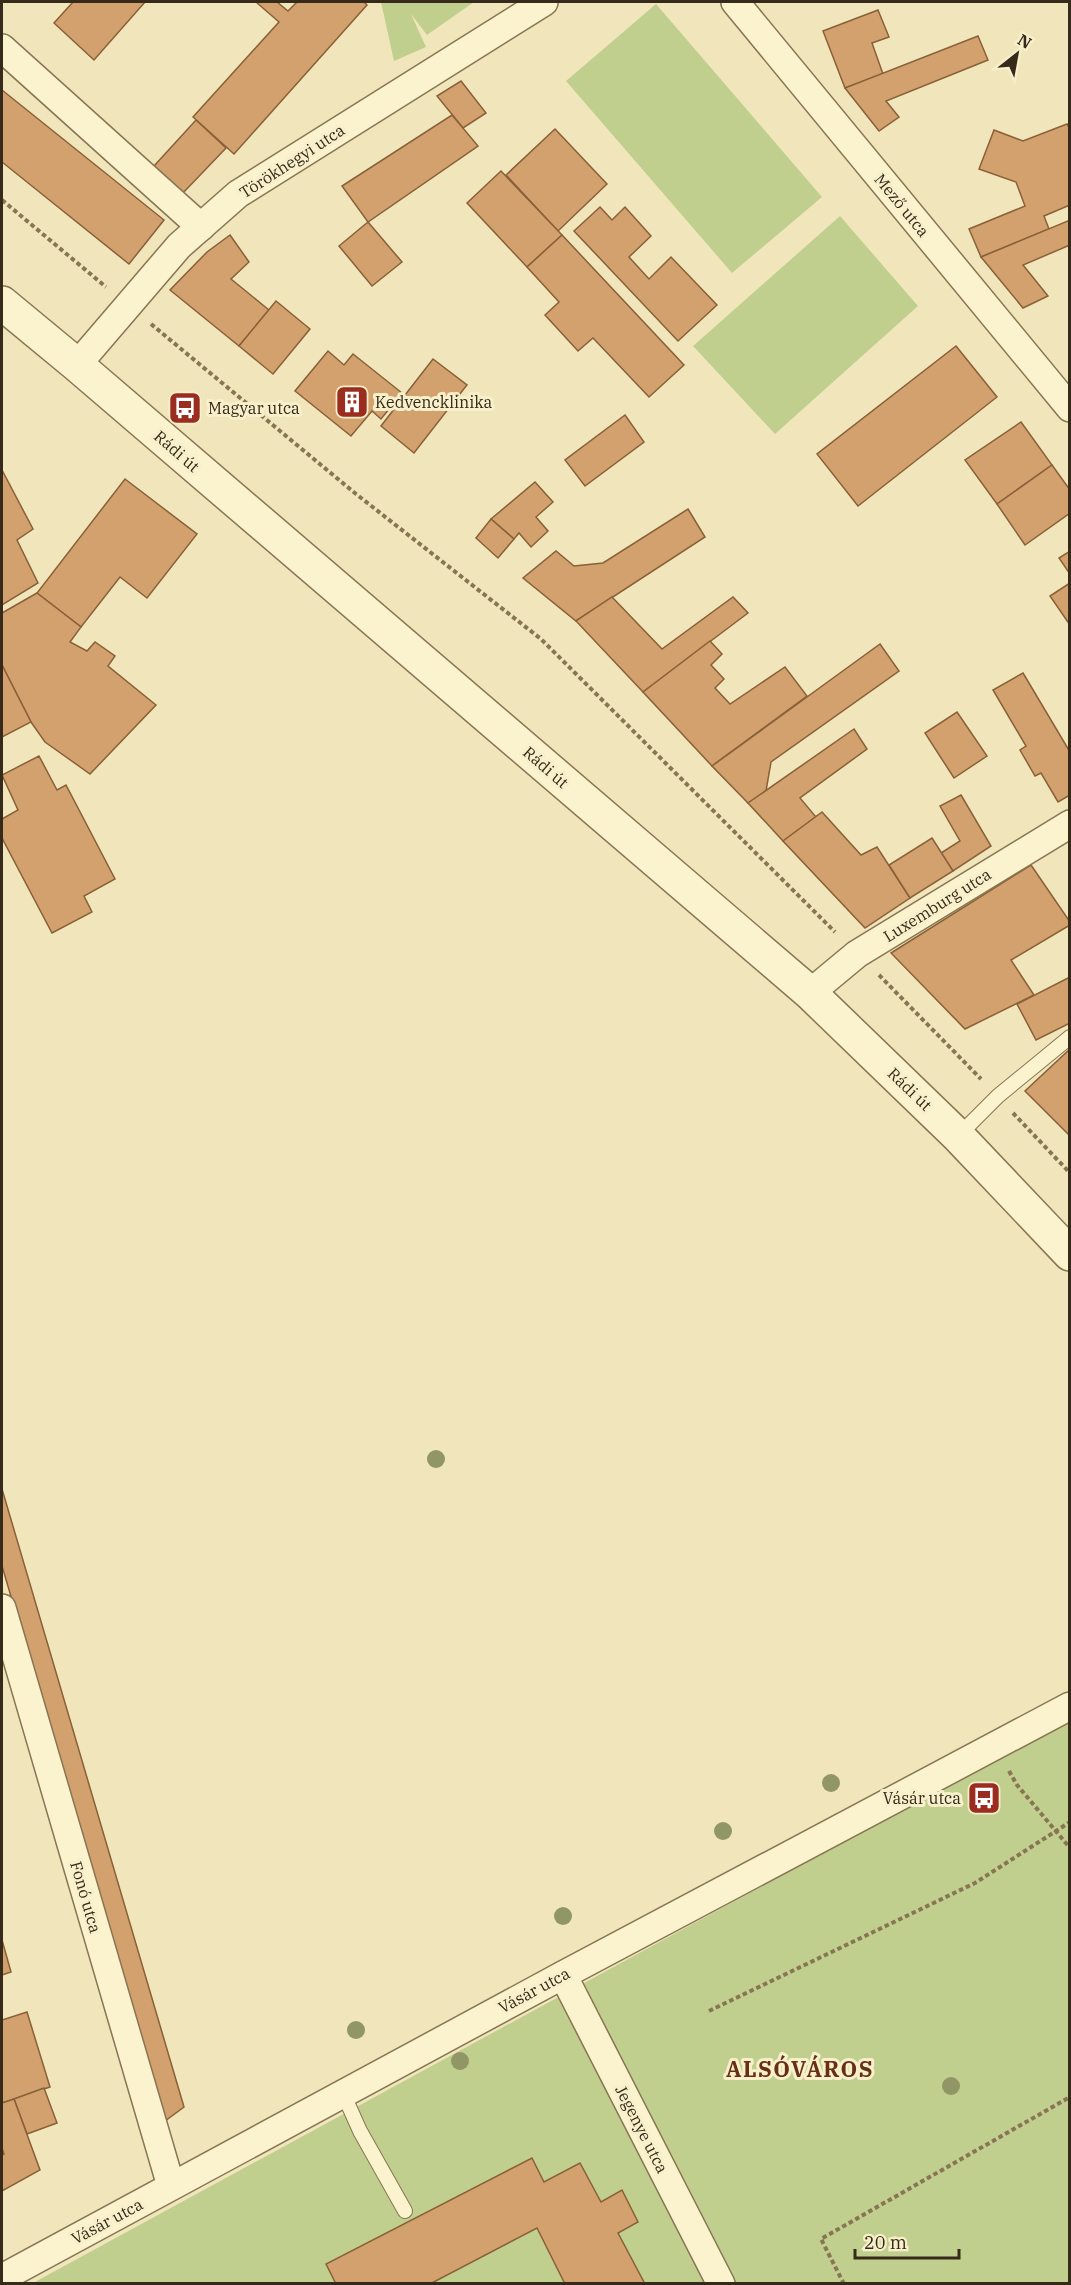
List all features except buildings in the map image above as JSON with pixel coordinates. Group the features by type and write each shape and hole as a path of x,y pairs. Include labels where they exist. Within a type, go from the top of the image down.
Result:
{"street":[{"name":"Törökhegyi utca","path":"77,365 179,246 238,194 544,2"},
{"name":"Mező utca","path":"735,2 1070,408"},
{"path":"2,48 201,227"},
{"name":"Rádi út","path":"2,303 810,993 958,1136 1070,1254"},
{"name":"Luxemburg utca","path":"810,993 858,954 1070,824"},
{"name":"Fonó utca","path":"2,1608 171,2186"},
{"name":"Vásár utca","path":"2,2278 563,1974 1070,1706"},
{"name":"Jegenye utca","path":"563,1974 721,2283"}],"lane":[{"path":"958,1136 998,1096 1070,1037"},
{"path":"344,2093 360,2131 405,2211"}],"path":[{"path":"2,200 356,494 541,639 858,954 998,1096 1070,1173"},
{"path":"1017,1785 1070,1848"},
{"path":"709,2011 975,1883 1070,1822"},
{"path":"844,2283 821,2240 1070,2097"}],"green space":[{"path":"381,2 474,2 427,35 411,14 426,47 394,61"},
{"path":"656,4 822,197 732,273 566,81"},
{"path":"840,216 918,306 775,434 693,346"},
{"path":"1069,1719 1069,2283 33,2283"}],"place":[{"name":"Kedvencklinika","path":"352,402"},
{"name":"Magyar utca","path":"185,408"},
{"name":"Vásár utca","path":"984,1798"}],"district":[{"name":"ALSÓVÁROS","path":"800,2068"}]}
